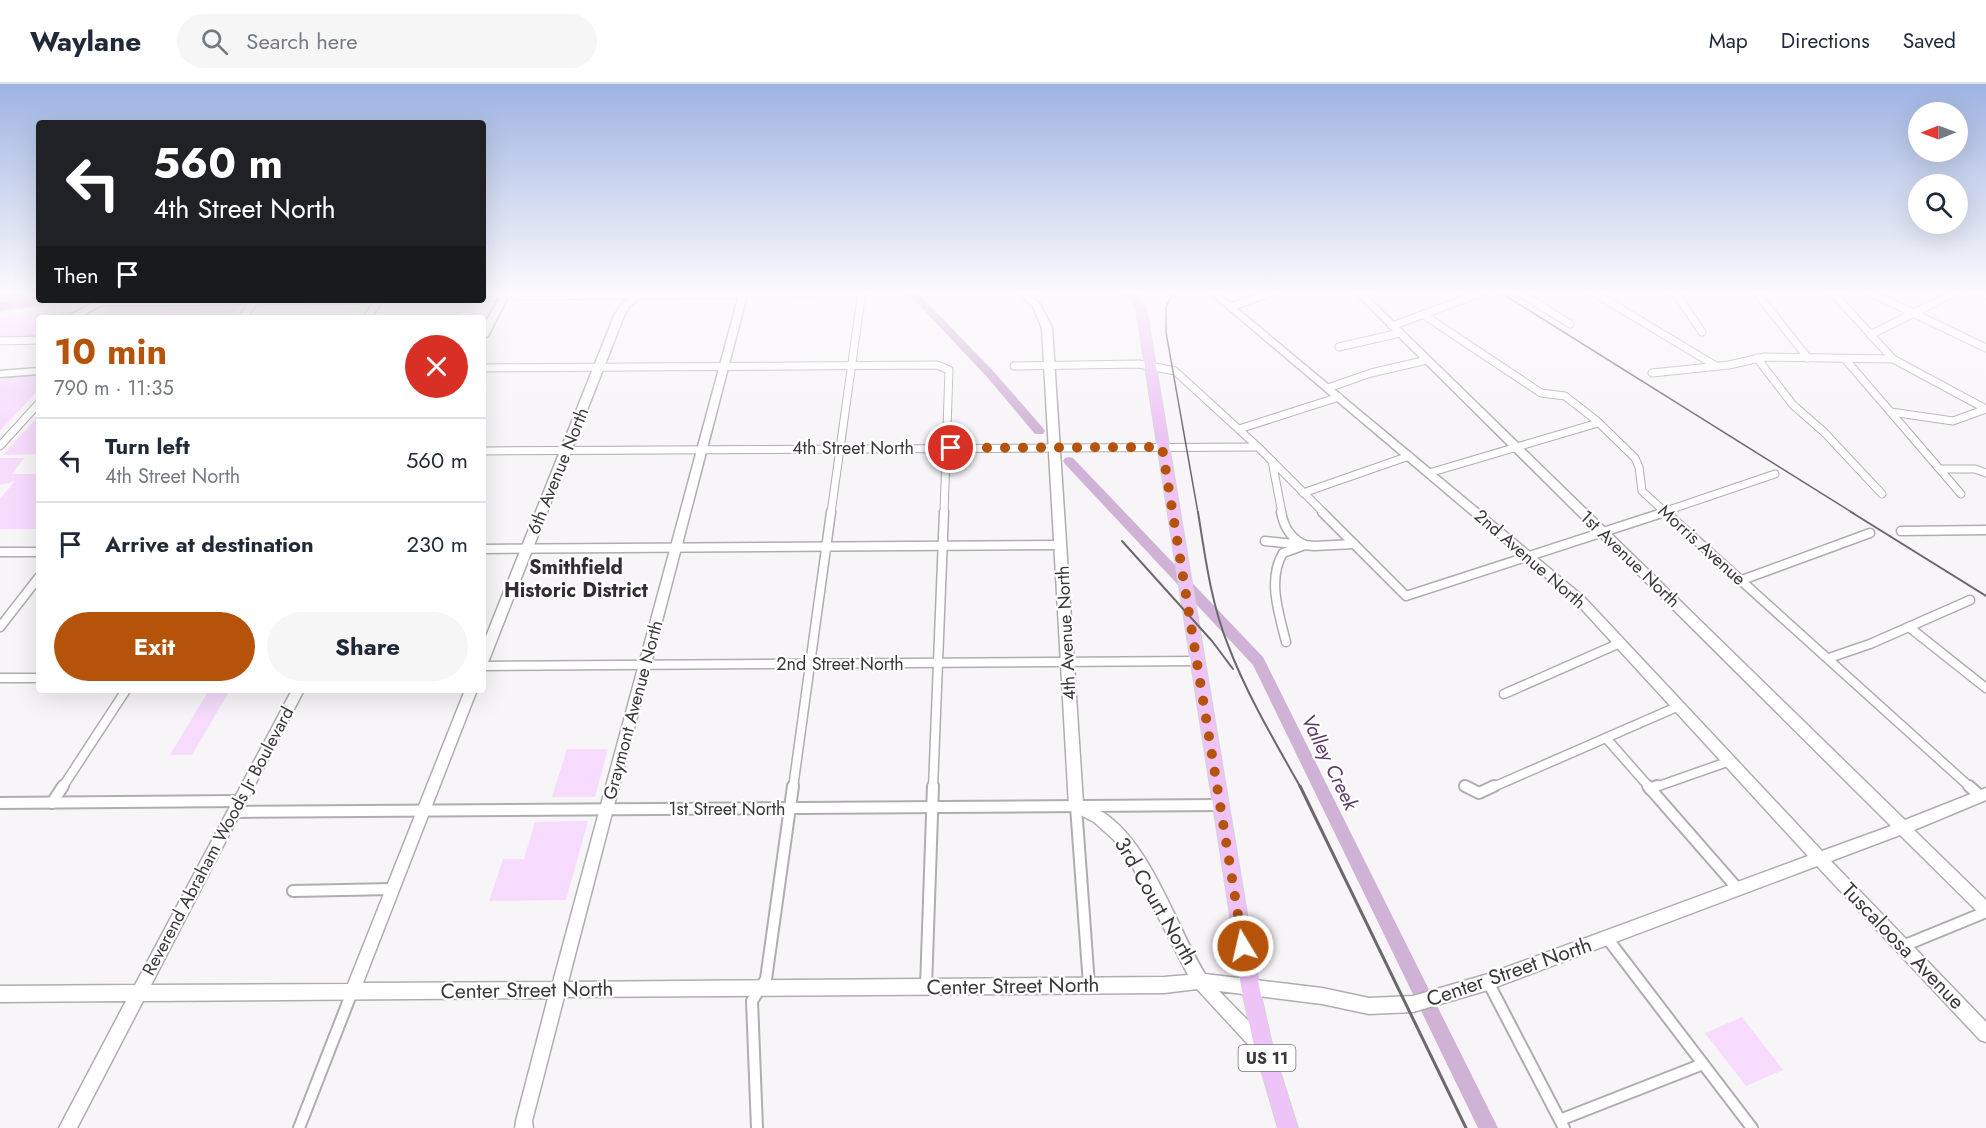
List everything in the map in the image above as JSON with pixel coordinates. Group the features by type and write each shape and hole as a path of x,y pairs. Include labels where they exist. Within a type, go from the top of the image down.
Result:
{"main road":[{"name":"US 11","path":"1146,340 1250,986 1264,1049 1288,1128"}],"street":[{"path":"0,342 36,340"},
{"name":"6th Avenue North","path":"486,652 609,340"},
{"name":"Graymont Avenue North","path":"524,1128 558,990 731,340"},
{"path":"757,1128 752,1001 766,979 855,340"},
{"name":"4th Avenue North","path":"1047,340 1051,365 1067,662 1089,985"},
{"name":"2nd Avenue North","path":"1270,340 1580,600 1819,858"},
{"path":"1339,347 1362,340"},
{"name":"1st Avenue North","path":"1407,340 1986,911"},
{"name":"Morris Avenue","path":"1461,340 1541,393 1565,396 1598,423 1635,458 1640,467 1642,491 1983,795"},
{"path":"1673,340 1717,366"},
{"path":"1794,340 1808,358"},
{"path":"1874,340 1893,359 1986,409"},
{"path":"1969,340 1986,348"},
{"path":"1757,358 1793,405 1824,432 1882,494"},
{"path":"1652,373 1717,366 1757,358 1893,359"},
{"path":"1845,359 1961,494"},
{"path":"1328,388 1371,373 1427,360"},
{"path":"486,368 937,365 950,372 926,987"},
{"path":"1014,366 1149,365 1175,371 1258,447 1406,596 1531,557 1775,474"},
{"path":"0,374 36,371"},
{"path":"1239,429 1339,397"},
{"path":"0,446 36,406"},
{"path":"1891,412 1953,421 1986,409"},
{"path":"1429,473 1598,423"},
{"name":"4th Street North","path":"486,451 1258,447"},
{"path":"1303,492 1409,456"},
{"path":"1272,461 1284,525 1295,540 1305,545"},
{"path":"1940,469 1984,472"},
{"path":"1901,531 1986,530"},
{"path":"1742,580 1870,533"},
{"path":"1265,542 1305,545 1354,544"},
{"path":"486,549 1060,545"},
{"path":"1286,642 1275,589 1276,563 1285,551 1305,545"},
{"path":"0,552 36,552"},
{"path":"0,627 36,581"},
{"path":"1829,658 1870,644 1970,600"},
{"path":"1909,627 1986,688"},
{"path":"1504,694 1620,643"},
{"name":"2nd Street North","path":"486,666 1197,661"},
{"path":"0,678 36,678"},
{"path":"52,803 124,693"},
{"name":"Reverend Abraham Woods Jr Boulevard","path":"68,1128 296,693"},
{"path":"298,1128 470,693"},
{"path":"1464,786 1479,793 1679,706"},
{"path":"1606,738 1738,889"},
{"path":"1650,789 1730,761"},
{"name":"Center Street North","path":"0,994 1164,985 1201,981 1322,996 1369,1006 1413,1004 1488,982 1608,938 1902,828 1983,795"},
{"name":"1st Street North","path":"0,803 424,811 1221,805"},
{"name":"3rd Court North","path":"1076,806 1102,819 1128,845 1201,981 1264,1049"},
{"name":"Tuscaloosa Avenue","path":"1819,858 1986,1034"},
{"path":"292,891 393,889"},
{"path":"1903,946 1986,911"},
{"path":"1608,938 1752,1128"},
{"path":"1488,982 1562,1124 1703,1064"}],"shaded area":[{"path":"36,373 36,392 0,431 0,381 14,374"},
{"path":"36,418 36,454 3,455"},
{"path":"0,458 24,458 12,474 36,474 36,529 0,529 0,499 15,481 0,485"},
{"path":"207,693 228,693 192,755 170,755"},
{"path":"567,749 608,749 595,797 552,797"},
{"path":"588,821 566,900 489,901 503,859 524,859 535,822"},
{"path":"1742,1017 1783,1070 1746,1086 1705,1033"}],"waterway":[{"name":"Valley Creek","path":"957,340 1039,431"},
{"name":"Valley Creek","path":"1069,461 1258,661 1488,1128"}],"railway":[{"path":"1167,340 1198,513"},
{"path":"1576,340 1853,513"},
{"path":"1198,512 1206,562 1222,629 1253,700 1301,788"},
{"path":"1851,512 1986,596"},
{"path":"1122,541 1212,641 1233,669"},
{"path":"1301,788 1466,1128"}],"district":[{"name":"Smithfield Historic District","path":"576,578"}],"route":[{"path":"951,448 1162,447 1243,946"}]}
